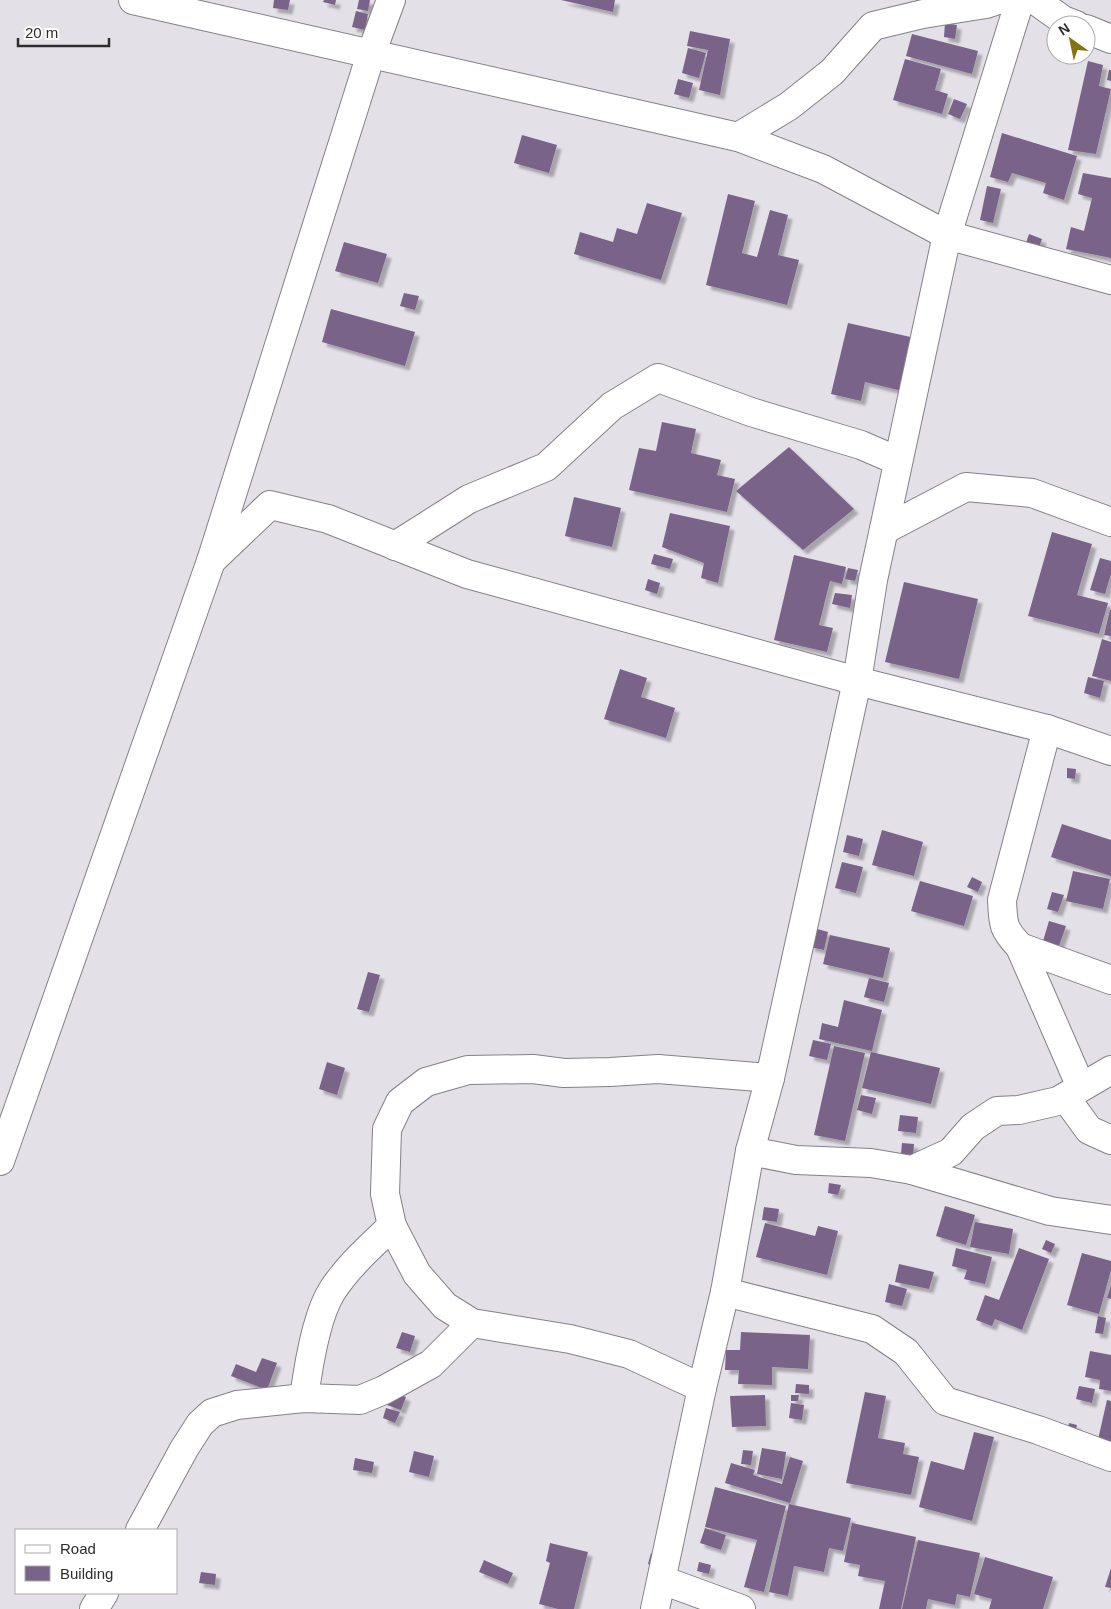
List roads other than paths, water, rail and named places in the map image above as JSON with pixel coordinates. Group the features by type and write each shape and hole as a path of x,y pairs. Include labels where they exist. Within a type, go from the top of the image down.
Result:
{"street":[{"path":"133,0 738,138 824,169 947,235 1111,280"},
{"path":"0,1161 211,560 371,54 391,0"},
{"path":"738,138 789,106 832,72 873,26 923,14 986,4 998,0"},
{"path":"656,1609 702,1388 725,1292 750,1151 770,1078 857,681 873,580 947,235 1020,0"},
{"path":"1035,0 1056,15"},
{"path":"1096,33 1111,39"},
{"path":"395,546 468,499 546,467 612,406 658,378 751,412 860,445 898,461"},
{"path":"884,530 966,488 1032,493 1111,522"},
{"path":"211,560 270,505 328,519 467,574 857,681 1047,729 1111,751"},
{"path":"1047,729 1002,900 1003,924 1009,936 1020,948 1089,1130 1111,1140"},
{"path":"1020,948 1111,980"},
{"path":"702,1388 629,1354 570,1339 472,1323 445,1306 417,1274 392,1226 385,1194 387,1129 400,1102 426,1082 468,1070 533,1069 564,1073 658,1069 770,1078"},
{"path":"912,1170 950,1152 973,1127 997,1111 1019,1110 1058,1101 1111,1070"},
{"path":"750,1151 796,1160 871,1163 912,1170 1050,1211 1111,1220"},
{"path":"304,1398 308,1368 320,1322 332,1291 361,1255 392,1226"},
{"path":"725,1292 872,1329 906,1352 945,1401 1038,1430 1111,1457"},
{"path":"141,1529 184,1449 200,1424 212,1413 237,1405 304,1398 360,1400 384,1390 431,1364 472,1323"},
{"path":"662,1580 741,1609"},
{"path":"94,1609 103,1594"}]}
